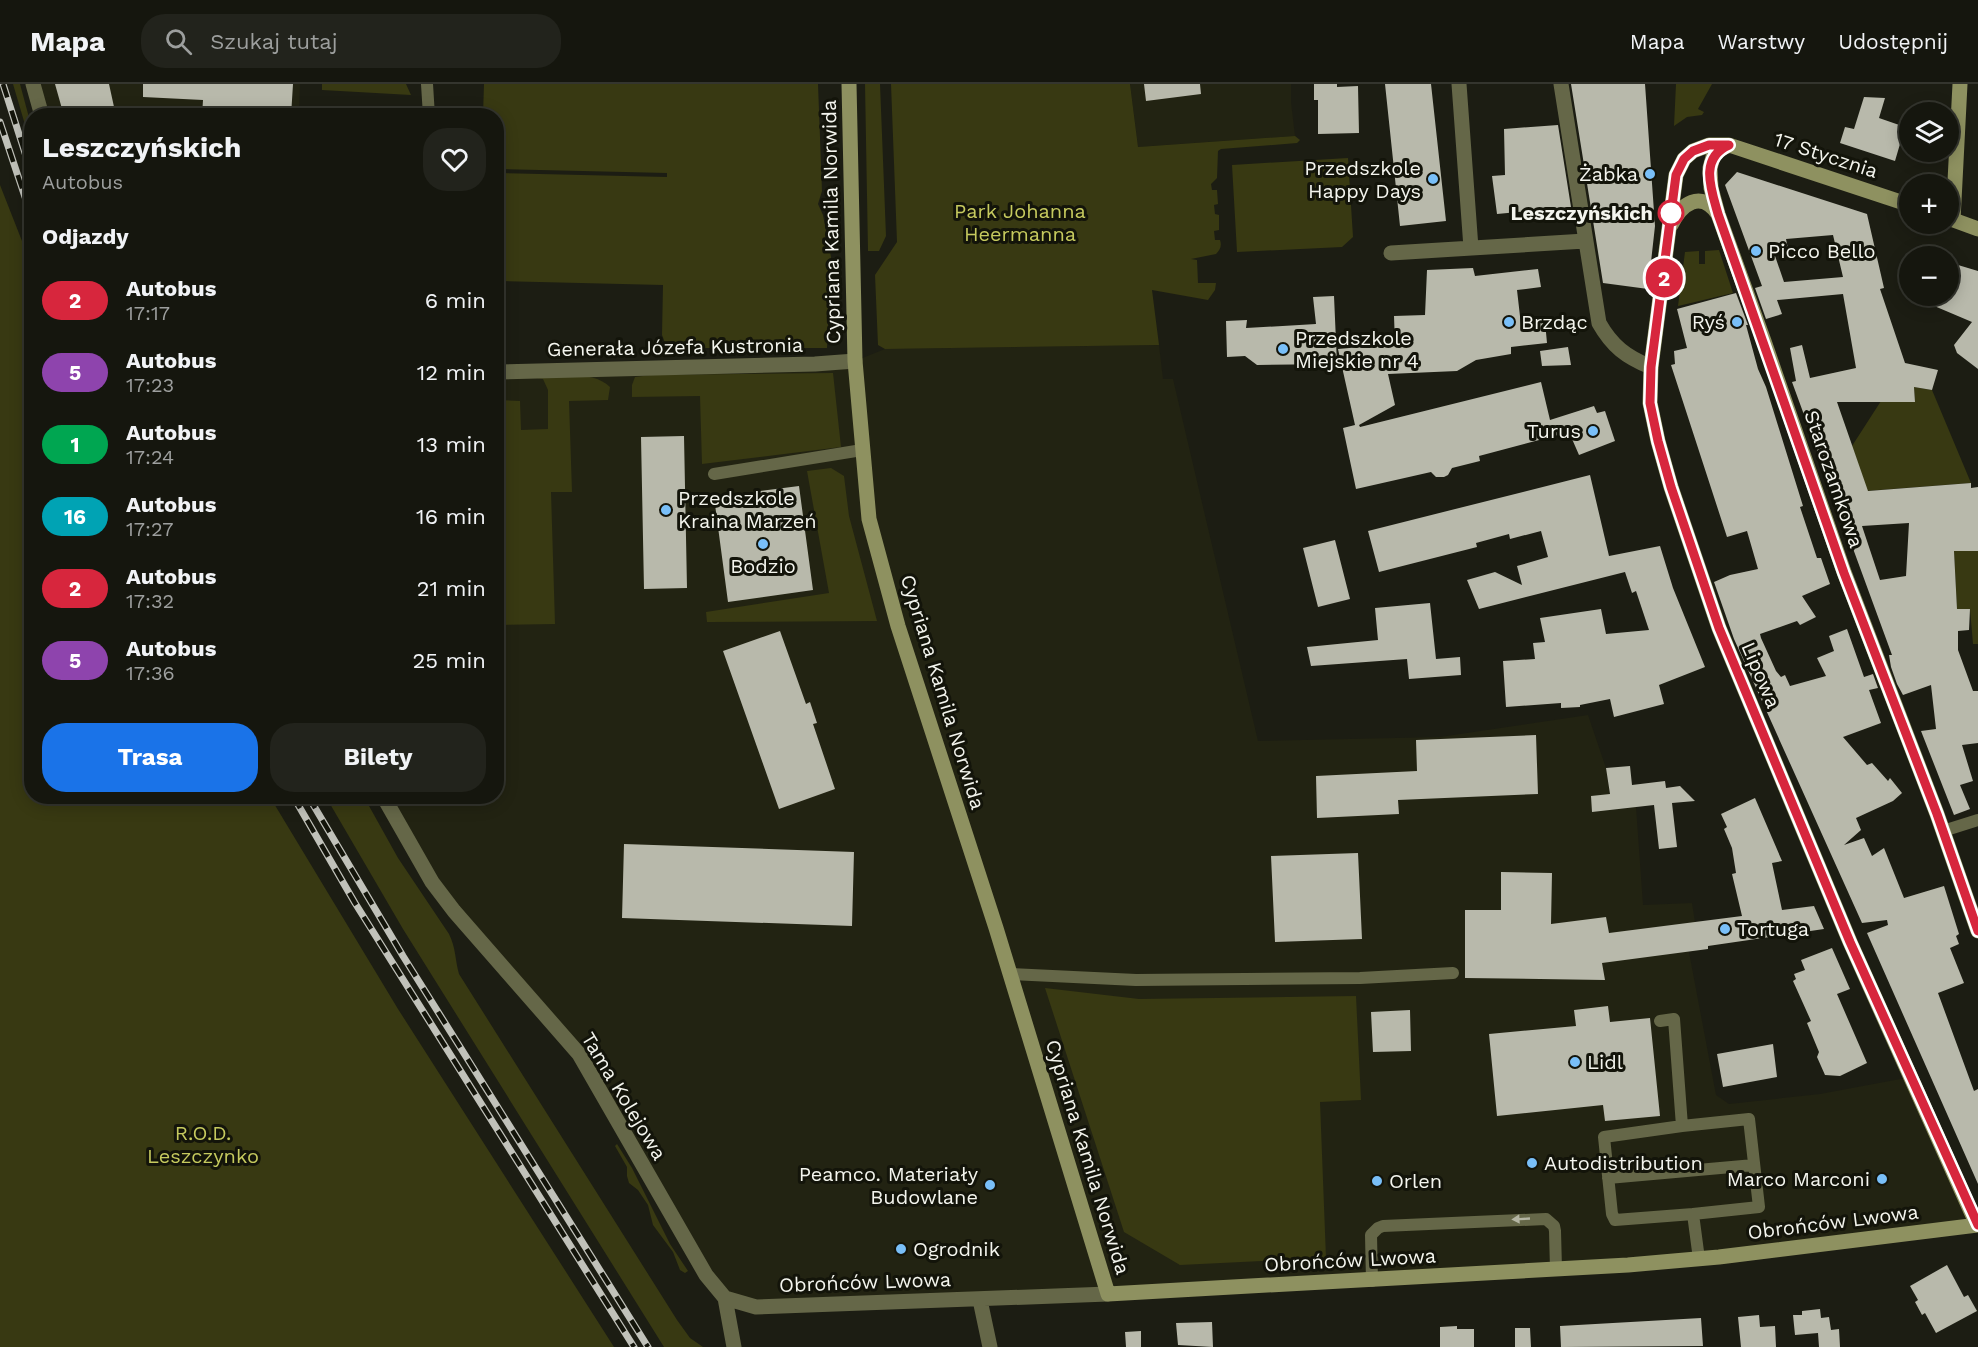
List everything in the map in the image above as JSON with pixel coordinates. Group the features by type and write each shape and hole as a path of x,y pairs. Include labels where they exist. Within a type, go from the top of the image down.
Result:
{"street":[{"path":"33,84 40,108"},
{"name":"Cypriana Kamila Norwida","path":"849,84 855,361 869,519 898,626 1010,974 1108,1294"},
{"path":"1459,84 1471,248"},
{"path":"1561,84 1599,323 1608,340 1620,351 1651,367"},
{"path":"1954,174 1960,84"},
{"name":"17 Stycznia","path":"1729,145 1899,201"},
{"name":"Starozamkowa","path":"1729,145 1719,150 1713,157 1710,168 1711,188 1718,214 1844,573 1943,831 1978,931"},
{"name":"Lipowa","path":"1729,145 1701,147 1684,159 1676,175 1651,367 1650,403 1658,441 1671,487 1719,628 1850,942 1971,1197 1977,1225"},
{"path":"1670,228 1684,206 1694,201 1707,203 1718,214"},
{"path":"1959,222 1978,229"},
{"path":"1391,253 1585,241"},
{"name":"Generała Józefa Kustronia","path":"504,372 855,361"},
{"name":"Tama Kolejowa","path":"388,804 432,882 454,911 579,1054 706,1275 725,1298 734,1347"},
{"name":"Obrońców Lwowa","path":"725,1298 756,1307 980,1300 1372,1281 1698,1259 1977,1225"},
{"path":"980,1300 990,1347"}],"lane":[{"path":"427,84 428,108"},
{"path":"714,474 862,450"},
{"path":"1943,831 1978,820"},
{"path":"1010,974 1136,980 1360,978 1453,973"},
{"path":"1660,1021 1674,1019 1682,1126"},
{"path":"1749,1119 1754,1165 1759,1207 1615,1220 1612,1214 1604,1137 1749,1119"},
{"path":"1608,1178 1754,1165"},
{"path":"1693,1214 1698,1259"},
{"path":"1372,1281 1371,1235 1383,1226 1546,1219 1554,1226 1557,1269"}],"shaded area":[{"path":"33,84 300,84 299,108 40,108"},
{"path":"1130,84 1291,84 1295,136 1138,147"},
{"path":"1159,345 1163,379 1173,379 1258,741 1440,737 1588,715 1606,768 1612,810 1636,807 1643,905 1692,903 1695,922 1703,921 1708,946 1689,952 1716,1095 1729,1104 1820,1094 1911,1077 1977,1225 1719,1257 756,1307 725,1298 579,1054 454,911 387,804 504,804 504,372 855,361 885,349"}],"green space":[{"path":"13,84 20,84 26,108 24,108 24,121"},
{"path":"322,84 406,84 411,95 322,90"},
{"path":"484,84 818,84 822,191 818,204 823,215 831,257 827,348 667,348 662,335 663,285 504,281 504,173 667,177 667,173 504,169 504,108 483,108"},
{"path":"865,84 880,84 886,236 879,251 868,251"},
{"name":"Park Johanna Heermanna","path":"891,84 1130,84 1138,147 1295,136 1300,140 1297,143 1218,151 1217,178 1211,184 1212,190 1217,190 1218,204 1214,205 1215,214 1219,215 1219,230 1214,231 1215,240 1220,240 1220,248 1216,254 1191,259 1197,260 1198,283 1216,283 1215,290 1208,300 1152,290 1159,345 885,349 878,345 875,275 897,242"},
{"path":"1676,84 1712,84 1698,109 1704,112 1702,115 1687,117 1674,126"},
{"path":"1348,158 1353,237 1342,247 1237,252 1232,165"},
{"name":"R.O.D. Leszczynko","path":"0,185 24,246 24,804 274,804 398,1009 614,1347 0,1347"},
{"path":"1719,250 1733,293 1678,306 1685,252 1699,251 1699,264 1705,264 1705,251"},
{"path":"833,373 841,447 702,464 700,396 632,397 635,377 651,375"},
{"path":"561,375 593,378 610,387 608,400 569,401 572,492 551,492 555,624 504,625 504,400 520,401 521,430 548,429 548,390 543,379 531,377"},
{"path":"1914,387 1932,390 1971,483 1865,491 1864,481 1852,446 1881,401 1915,401"},
{"path":"831,468 844,476 849,516 877,621 707,622 706,612 829,593 807,471"},
{"path":"1954,551 1978,551 1978,644 1973,644 1970,609 1957,609"},
{"path":"330,804 368,804 398,858 449,934 459,974 677,1320 690,1338 703,1347 664,1347 403,929"},
{"path":"1045,988 1139,999 1356,996 1361,1100 1320,1102 1326,1258 1180,1265 1124,1232"},
{"path":"617,1144 632,1168 670,1244 688,1271 685,1273 680,1270 673,1252 653,1225 648,1205 638,1190 629,1183 627,1167 615,1146"}],"building":[{"path":"55,84 109,84 114,108 62,108"},
{"path":"143,84 293,84 292,108 202,108 203,100 143,97"},
{"path":"1144,84 1200,84 1201,94 1146,101"},
{"path":"1314,84 1337,84 1337,87 1358,86 1359,133 1318,134 1318,100 1314,100"},
{"path":"1385,84 1431,84 1446,221 1400,226"},
{"path":"1571,84 1645,84 1655,226 1648,289 1603,283"},
{"path":"1864,97 1885,98 1879,118 1899,125 1899,147 1895,161 1840,143 1845,127 1854,129"},
{"path":"1558,125 1571,207 1497,214 1492,176 1505,175 1504,129"},
{"path":"1737,172 1867,214 1884,288 1880,289 1905,363 1938,370 1932,390 1914,387 1915,402 1837,402 1868,491 1971,483 1971,488 1978,487 1978,551 1954,551 1957,609 1970,609 1969,630 1958,631 1958,650 1973,691 1978,691 1978,743 1962,745 1973,781 1960,785 1970,809 1954,815 1921,731 1936,729 1931,685 1903,695 1897,684 1891,667 1889,655 1892,655 1792,382 1796,381 1790,348 1802,345 1810,378 1856,368 1843,294 1777,300 1782,314 1766,319 1755,288 1762,286 1725,185","holes":["1833,235 1843,277 1784,282 1774,253 1788,249 1786,239","1909,523 1906,576 1880,580 1862,526"]},
{"path":"1959,265 1978,271 1978,369 1957,353 1954,345 1972,322 1934,306 1959,306"},
{"path":"1473,268 1475,276 1538,269 1541,287 1517,290 1521,325 1545,322 1547,343 1511,347 1511,354 1476,360 1457,371 1388,374 1395,405 1359,425 1360,427 1541,382 1550,420 1594,406 1597,413 1605,411 1615,441 1579,455 1569,432 1479,456 1480,461 1452,468 1444,477 1436,477 1431,472 1356,489 1343,428 1355,425 1338,349 1395,344 1394,316 1425,315 1427,270"},
{"path":"1736,293 1748,325 1746,325 1758,369 1766,387 1803,506 1800,507 1817,558 1821,558 1830,584 1802,596 1816,617 1800,625 1797,621 1760,634 1761,638 1776,671 1781,677 1785,675 1790,686 1826,676 1817,658 1834,651 1829,636 1847,629 1864,677 1873,674 1878,688 1869,690 1881,723 1843,737 1867,765 1872,763 1888,781 1890,778 1902,793 1893,801 1856,818 1861,830 1844,845 1864,838 1872,856 1884,848 1904,898 1944,886 1959,934 1956,936 1959,944 1950,948 1964,983 1938,993 1974,1091 1978,1089 1978,1184 1867,933 1888,925 1887,920 1862,923 1734,639 1714,582 1730,575 1758,569 1747,531 1727,537 1671,365 1675,364 1674,351 1687,348 1677,309"},
{"path":"1334,296 1337,364 1257,365 1245,356 1227,357 1226,321 1247,320 1246,328 1316,324 1313,297"},
{"path":"1568,347 1571,365 1542,366 1540,351"},
{"path":"684,436 687,588 644,589 641,437"},
{"path":"1590,475 1609,556 1660,546 1673,588 1705,667 1659,685 1664,704 1614,717 1610,699 1580,705 1580,707 1561,708 1561,703 1506,707 1503,661 1535,659 1533,643 1545,642 1540,618 1601,609 1606,634 1649,630 1636,591 1632,593 1625,572 1479,609 1467,580 1495,572 1522,585 1517,566 1548,557 1541,531 1510,539 1509,534 1476,543 1477,547 1379,572 1368,531"},
{"name":"Bodzio","path":"799,486 813,590 728,602 714,497"},
{"path":"1335,540 1350,599 1318,607 1303,548"},
{"path":"1430,603 1436,659 1460,657 1461,675 1409,679 1407,659 1311,666 1307,647 1378,640 1375,608"},
{"path":"780,631 806,704 810,702 817,723 813,724 835,789 779,809 723,651"},
{"path":"1536,735 1538,794 1398,800 1399,814 1317,818 1316,776 1417,771 1416,740"},
{"path":"1630,766 1632,785 1665,781 1666,788 1680,786 1695,801 1672,803 1677,847 1659,849 1654,805 1592,812 1591,796 1610,794 1606,768"},
{"path":"1755,798 1782,861 1772,863 1782,910 1814,906 1824,929 1708,946 1708,949 1602,963 1605,980 1465,978 1465,910 1501,910 1501,872 1552,873 1551,924 1606,917 1609,933 1742,916 1732,874 1736,873 1732,848 1721,814"},
{"path":"624,844 854,852 852,926 622,918"},
{"path":"1358,853 1362,939 1275,942 1271,856"},
{"path":"1832,948 1850,989 1837,994 1867,1063 1840,1076 1825,1075 1817,1057 1819,1052 1807,1023 1811,1021 1793,981 1796,979 1794,974 1805,970 1801,960"},
{"path":"1608,1006 1610,1022 1650,1018 1660,1116 1605,1121 1603,1105 1497,1116 1489,1034 1576,1026 1574,1010"},
{"path":"1410,1010 1411,1051 1373,1052 1371,1012"},
{"path":"1773,1044 1777,1077 1723,1087 1717,1054"},
{"path":"1947,1265 1964,1297 1968,1295 1977,1311 1936,1333 1925,1313 1922,1315 1915,1302 1918,1300 1910,1286"},
{"path":"1820,1309 1821,1318 1829,1317 1831,1330 1839,1329 1840,1347 1819,1347 1818,1333 1795,1335 1793,1315 1802,1315 1802,1311"},
{"path":"1759,1315 1760,1327 1775,1326 1776,1347 1741,1347 1738,1317"},
{"path":"1701,1318 1703,1346 1561,1347 1560,1326"},
{"path":"1212,1322 1213,1347 1178,1345 1176,1323"},
{"path":"1457,1326 1457,1329 1474,1329 1474,1347 1440,1347 1440,1327"},
{"path":"1515,1328 1530,1328 1531,1347 1515,1347"},
{"path":"1141,1331 1141,1347 1126,1347 1125,1332"}],"railway":[{"path":"3,84 24,150"},
{"path":"0,122 24,194"},
{"path":"298,804 355,903 634,1347"},
{"path":"313,804 403,956 648,1347"}],"bus line":[{"name":"2","path":"1978,931 1937,814 1844,573 1718,214 1709,178 1710,168 1713,157 1719,150 1729,145 1701,147 1684,159 1676,175 1672,193 1670,228 1651,367 1650,403 1658,441 1671,487 1719,628 1850,942 1978,1225"}],"place":[{"name":"Żabka","path":"1650,174"},
{"name":"Przedszkole Happy Days","path":"1433,179"},
{"name":"Leszczyńskich","path":"1671,213"},
{"name":"Picco Bello","path":"1756,251"},
{"name":"Brzdąc","path":"1509,322"},
{"name":"Ryś","path":"1737,322"},
{"name":"Przedszkole Miejskie nr 4","path":"1283,349"},
{"name":"Turus","path":"1593,431"},
{"name":"Przedszkole Kraina Marzeń","path":"666,510"},
{"name":"Bodzio","path":"763,544"},
{"name":"Tortuga","path":"1725,929"},
{"name":"Lidl","path":"1575,1062"},
{"name":"Autodistribution","path":"1532,1163"},
{"name":"Marco Marconi","path":"1882,1179"},
{"name":"Orlen","path":"1377,1181"},
{"name":"Peamco. Materiały Budowlane","path":"990,1185"},
{"name":"Ogrodnik","path":"901,1249"}]}
